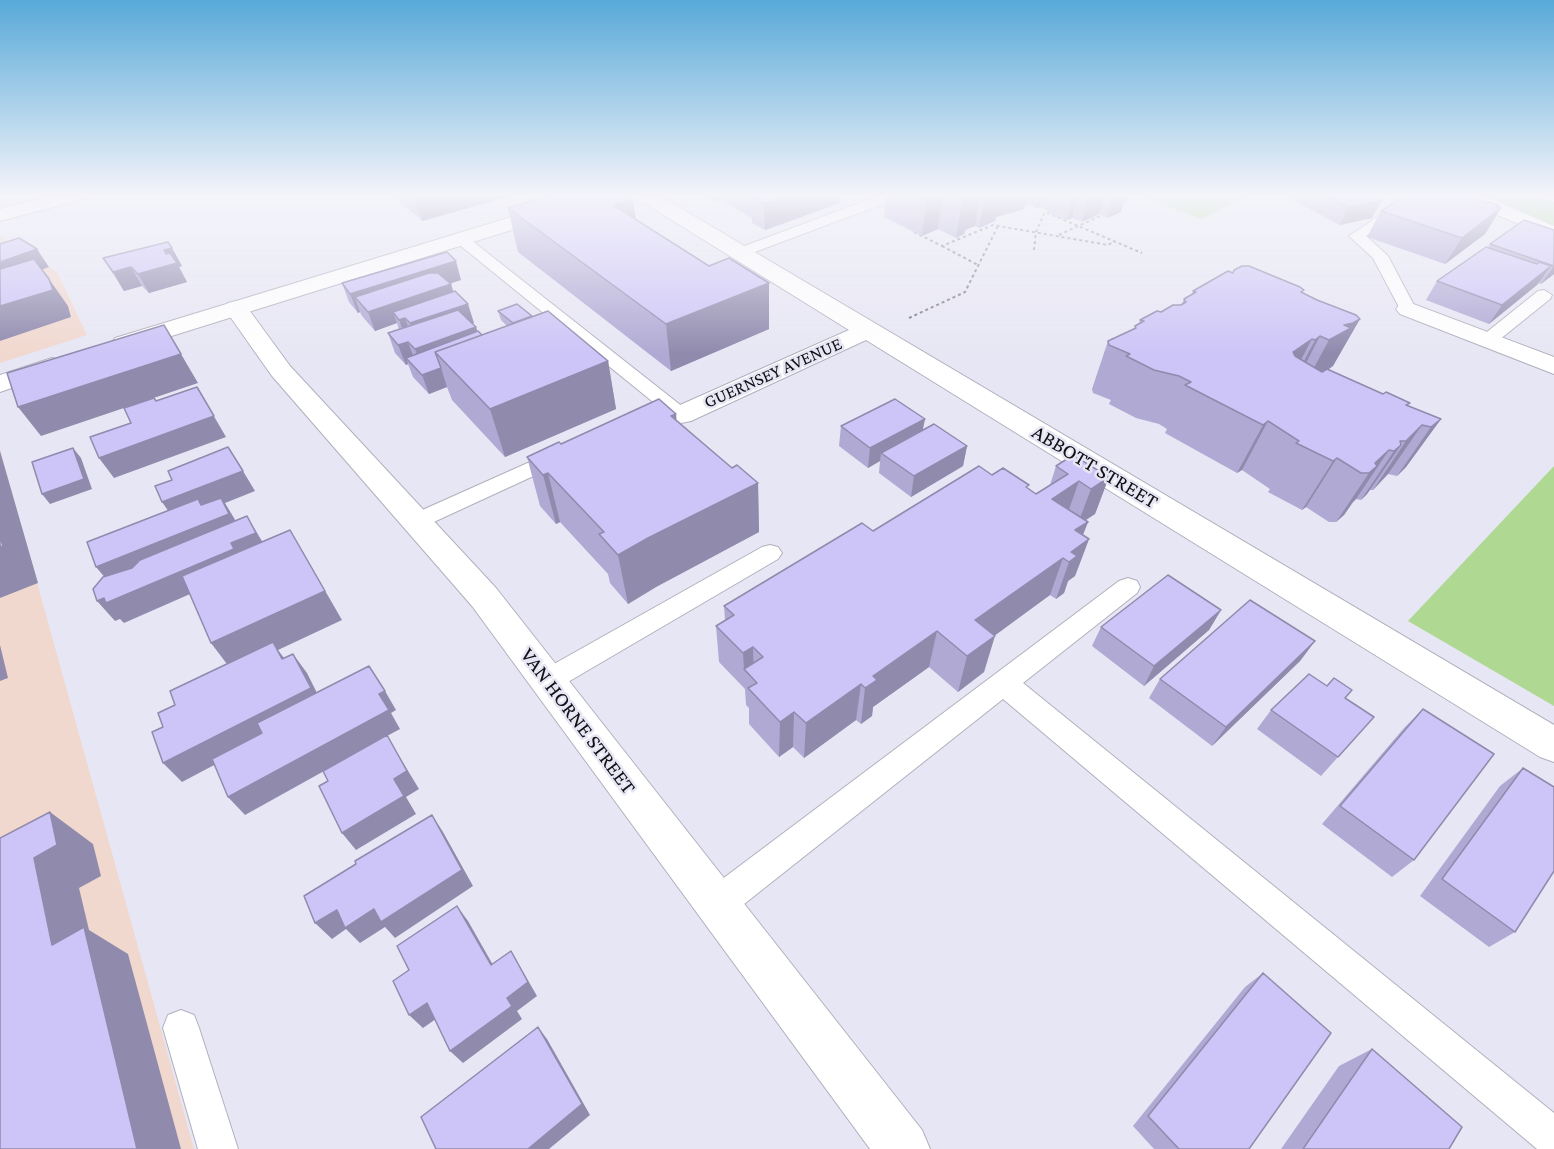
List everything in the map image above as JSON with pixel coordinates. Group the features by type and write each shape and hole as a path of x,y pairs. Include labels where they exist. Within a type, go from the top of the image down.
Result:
{"street":[{"path":"107,349 436,247"},
{"name":"ABBOTT STREET","path":"729,247 1554,745"},
{"name":"VAN HORNE STREET","path":"236,308 281,371 484,597 903,1149"},
{"path":"1408,309 1554,366"},
{"name":"GUERNSEY AVENUE","path":"681,415 869,333"},
{"path":"0,384 76,358"}],"lane":[{"path":"471,247 681,415"},
{"path":"739,253 756,247"},
{"path":"1369,247 1380,256 1408,309"},
{"path":"1488,340 1544,295"},
{"path":"417,521 578,448"},
{"path":"547,681 770,554"},
{"path":"717,904 1128,587"},
{"path":"1003,683 1554,1138"},
{"path":"181,1028 218,1149"}],"path":[{"path":"943,247 978,265"},
{"path":"869,333 965,292 987,247"},
{"path":"1128,247 1143,253"}],"shaded area":[{"path":"0,247 17,247 57,272 87,335 0,363"},
{"path":"0,449 194,1149 0,1149"}],"green space":[{"path":"1554,466 1554,706 1408,621"}],"building":[{"path":"0,247 33,247 37,249 0,262"},
{"path":"149,247 171,247 164,250 166,254 170,253 177,263 138,274 131,267 113,272 103,258"},
{"path":"561,247 679,247 709,266 729,258 769,283 666,324"},
{"path":"1486,247 1537,264 1539,262 1551,266 1502,305 1437,281"},
{"path":"1498,247 1554,247 1554,266"},
{"path":"447,252 456,261 350,294 342,283"},
{"path":"34,259 49,279 53,290 0,306 0,269"},
{"path":"1242,266 1249,266 1300,287 1304,290 1301,292 1356,315 1360,319 1344,325 1351,328 1329,340 1320,336 1315,340 1312,339 1293,352 1295,356 1322,372 1327,369 1383,394 1386,392 1410,403 1406,405 1441,419 1431,427 1422,425 1406,441 1400,441 1401,445 1394,451 1389,450 1375,463 1377,466 1369,473 1361,473 1337,458 1333,461 1296,443 1299,441 1268,421 1263,425 1185,385 1191,382 1179,376 1154,370 1126,356 1130,354 1109,345 1108,341 1136,328 1135,326 1144,321 1140,320 1173,305 1181,305 1186,302 1184,299 1196,292 1193,291 1228,271 1233,273"},
{"path":"429,273 438,273 451,284 368,312 355,297"},
{"path":"455,291 468,304 410,323 405,318 399,320 393,312"},
{"path":"517,304 532,316 513,323 498,311"},
{"path":"458,310 476,327 415,349 408,342 398,345 388,333"},
{"path":"548,311 608,361 490,409 435,352"},
{"path":"164,325 181,354 18,407 7,373"},
{"path":"478,331 482,335 435,352 441,368 422,375 406,358"},
{"path":"197,387 214,416 99,458 90,437 131,423 124,408 154,398 156,401"},
{"path":"659,399 676,414 671,416 732,468 737,465 758,483 618,555 599,534 604,532 548,473 543,475 527,457"},
{"path":"895,399 925,419 870,448 841,426"},
{"path":"934,424 967,446 914,476 881,453"},
{"path":"228,447 243,471 162,502 155,486 172,480 168,471"},
{"path":"73,448 84,479 42,494 32,462"},
{"path":"1073,455 1109,477 1091,489 1079,481 1052,499 1088,522 1075,530 1089,539 1071,552 1077,556 1069,562 1063,558 975,620 995,636 967,656 937,631 873,676 877,680 865,688 861,684 806,723 794,712 780,722 748,688 757,683 744,669 763,657 753,647 743,653 716,626 734,615 724,606 862,523 873,531 979,466 992,475 1003,468 1029,485 1026,487 1036,494 1068,474 1056,466"},
{"path":"221,498 229,514 96,567 87,542 198,499 201,505"},
{"path":"247,516 256,533 231,543 234,549 106,603 104,598 97,601 93,589 103,577 132,568 140,560"},
{"path":"290,530 325,591 211,643 182,576"},
{"path":"1168,575 1221,610 1154,666 1101,627"},
{"path":"1250,600 1315,641 1226,727 1160,679"},
{"path":"273,642 282,659 293,654 311,688 163,763 152,732 163,727 158,713 175,705 170,691"},
{"path":"369,666 385,691 379,694 389,710 228,797 212,759 262,733 257,723"},
{"path":"1309,674 1327,686 1334,678 1352,690 1345,698 1374,717 1338,757 1271,710"},
{"path":"1423,709 1494,754 1414,860 1340,806"},
{"path":"387,735 407,771 394,779 404,796 342,833 319,786 328,781 323,771"},
{"path":"1523,768 1554,787 1554,871 1515,932 1442,879"},
{"path":"50,812 57,845 34,858 52,945 84,927 137,1149 0,1149 0,838"},
{"path":"432,815 462,870 381,922 374,909 345,928 337,910 315,923 304,896 356,864 355,861"},
{"path":"457,906 491,965 511,951 528,982 507,998 512,1006 450,1051 427,1003 409,1015 393,981 409,970 397,946"},
{"path":"1263,973 1331,1033 1249,1149 1179,1149 1148,1116"},
{"path":"538,1027 582,1104 528,1149 436,1149 421,1117"},
{"path":"1372,1049 1462,1127 1449,1149 1303,1149"}]}
